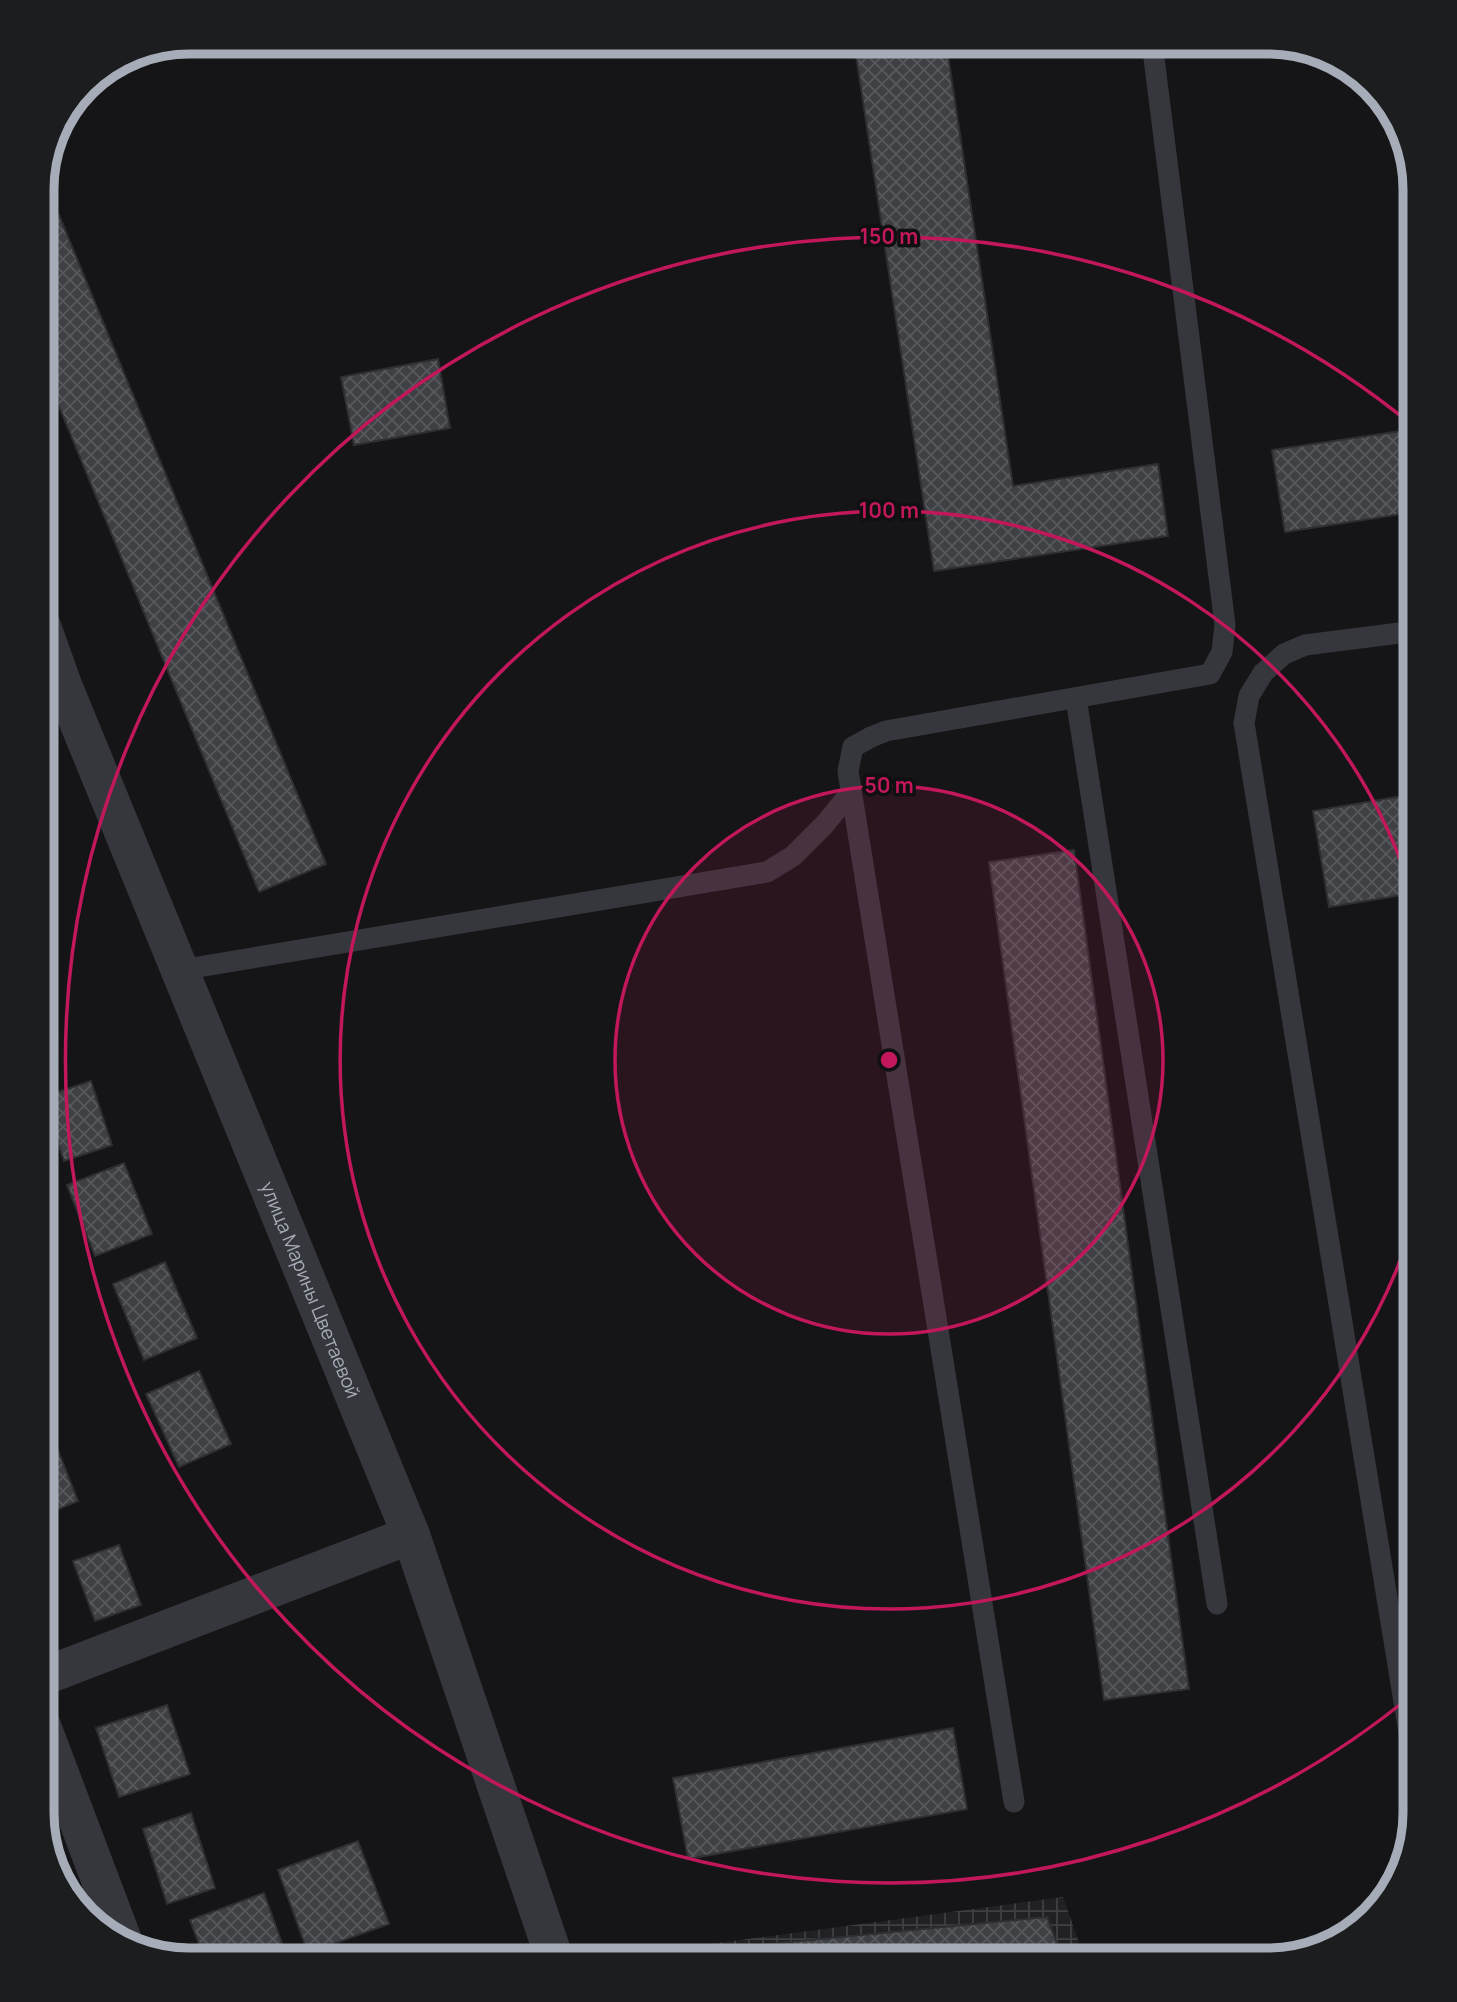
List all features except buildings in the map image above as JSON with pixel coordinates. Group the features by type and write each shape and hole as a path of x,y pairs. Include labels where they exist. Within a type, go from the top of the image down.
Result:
{"street":[{"name":"улица Марины Цветаевой","path":"55,693 180,970 411,1535 551,1947"},
{"path":"54,1672 411,1535"},
{"path":"54,1758 118,1927"}],"lane":[{"path":"1014,1802 848,771 853,747 886,731 1210,674 1222,652 1225,625 1154,55"},
{"path":"1403,633 1305,645 1284,654 1263,673 1249,696 1244,723 1403,1696"},
{"path":"1076,698 1217,1604"},
{"path":"180,970 767,872 793,856 825,824 851,792"}],"shaded area":[{"path":"1063,1897 1081,1948 688,1947"}]}
